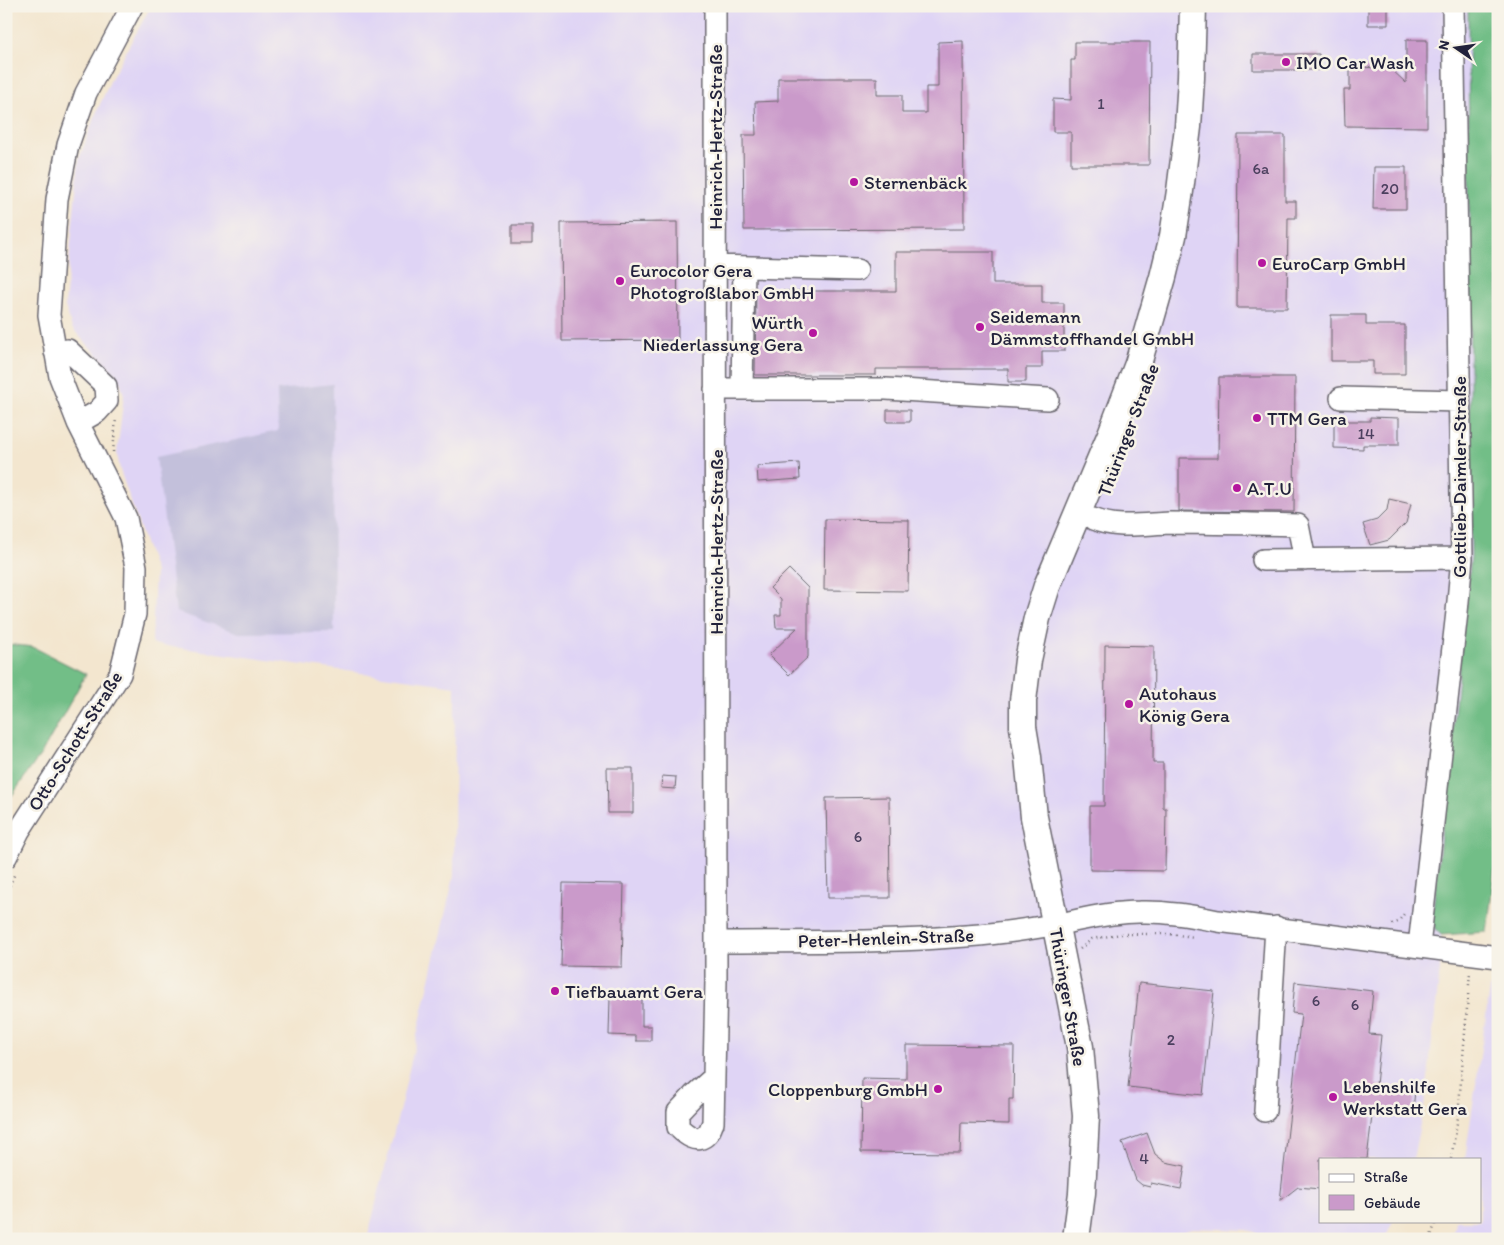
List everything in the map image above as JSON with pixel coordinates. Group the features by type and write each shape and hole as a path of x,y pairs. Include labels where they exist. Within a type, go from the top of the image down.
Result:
{"main road":[{"name":"Thüringer Straße","path":"1076,1239 1082,1193 1086,1116 1080,1047 1034,817 1028,757 1045,654 1052,626 1111,434 1138,364 1173,236 1188,127 1193,6"},
{"name":"Thüringer Straße","path":"1085,516 1125,442 1152,372 1169,320 1188,240 1195,200 1203,121 1208,6"}],"street":[{"name":"Otto-Schott-Straße","path":"11,864 19,831 120,674 135,614 136,567 126,518 78,423 60,377 48,315 57,199 68,145 86,92 132,6"},
{"name":"Heinrich-Hertz-Straße","path":"714,1078 716,942 715,6"},
{"name":"Gottlieb-Daimler-Straße","path":"1419,946 1462,558 1453,6"},
{"path":"715,266 857,270"},
{"path":"742,389 744,267"},
{"path":"55,352 68,350 106,386 107,401 98,412 78,423"},
{"path":"715,389 886,389 1048,398"},
{"path":"1341,398 1459,401"},
{"path":"1085,516 1105,524 1120,525 1169,523 1298,525 1305,560"},
{"path":"1263,560 1462,558"},
{"name":"Peter-Henlein-Straße","path":"716,942 896,940 965,937 1020,930 1116,913 1162,912 1498,957"},
{"path":"1265,1111 1276,928"}],"path":[{"path":"113,455 116,418"},
{"path":"6,895 11,864"},
{"path":"1376,941 1377,927 1398,922 1407,910"},
{"path":"1451,1158 1458,1117 1471,964 1474,954"},
{"path":"1430,1239 1436,1222"}],"shaded area":[{"path":"151,6 1468,6 1471,557 1432,920 1435,929 1441,935 1440,969 1426,1095 1413,1158 1319,1158 1319,1222 1393,1222 1385,1239 1282,1239 1246,1230 1192,1228 1161,1239 367,1239 402,1100 454,876 455,686 152,644 155,572 120,470 117,453 124,395 119,378 72,328 65,306 79,159 112,77"},
{"path":"333,384 334,632 239,633 176,612 156,457 278,431 277,390"},
{"path":"1490,988 1498,989 1498,1239 1449,1239 1455,1229 1456,1222 1482,1222 1482,1158 1465,1158"}],"green space":[{"path":"1468,6 1498,6 1498,840 1487,932 1441,935 1435,929 1432,920 1471,557"},
{"path":"6,644 33,647 86,674 43,751 6,804"}],"building":[{"path":"1368,6 1388,6 1388,25 1368,25"},
{"path":"1406,40 1427,40 1427,127 1345,126 1344,90 1350,90 1350,67 1390,68 1406,83"},
{"name":"Sternenbäck","path":"963,41 964,229 744,230 743,135 756,135 755,102 778,101 778,78 877,78 877,95 902,95 902,113 926,113 926,87 938,87 938,42"},
{"path":"1075,42 1150,42 1149,165 1071,165 1071,132 1053,132 1053,99 1071,100 1071,60 1075,60"},
{"name":"IMO Car Wash","path":"1253,54 1319,54 1319,70 1253,70"},
{"path":"1238,135 1285,135 1285,201 1296,201 1296,218 1288,218 1287,308 1237,308"},
{"path":"1374,167 1406,167 1406,209 1373,209"},
{"name":"Eurocolor Gera Photogroßlabor GmbH","path":"677,222 678,340 562,341 561,223"},
{"path":"512,225 532,225 532,244 512,244"},
{"path":"896,252 993,252 993,284 1042,284 1042,303 1064,303 1064,351 1042,351 1042,368 1026,368 1026,382 1008,382 1008,369 876,369 876,375 755,375 756,291 896,291"},
{"path":"1331,315 1366,315 1366,325 1405,325 1405,374 1373,374 1373,361 1331,361"},
{"path":"1219,377 1295,377 1294,512 1179,511 1179,458 1218,458"},
{"path":"887,410 910,410 910,422 887,422"},
{"path":"1370,417 1399,418 1399,445 1363,445 1363,449 1334,448 1334,421 1370,421"},
{"path":"799,463 800,479 758,482 757,466"},
{"path":"1389,499 1411,504 1406,523 1389,540 1370,545 1363,524 1377,520 1387,510"},
{"path":"825,519 909,520 908,591 824,590"},
{"path":"789,569 808,588 808,657 789,675 769,655 797,628 776,628 775,615 781,615 781,599 770,588"},
{"name":"Autohaus König Gera","path":"1105,645 1154,646 1153,763 1163,763 1163,808 1166,808 1165,871 1090,870 1090,806 1104,806"},
{"path":"607,768 633,768 633,813 608,813"},
{"path":"662,776 676,777 675,789 661,788"},
{"path":"889,797 890,898 828,898 826,798"},
{"path":"563,883 624,884 622,967 561,966"},
{"name":"Lebenshilfe Werkstatt Gera","path":"1295,982 1373,991 1369,1034 1381,1035 1376,1085 1415,1090 1413,1111 1373,1107 1367,1158 1319,1158 1319,1189 1298,1187 1280,1201 1301,1014 1292,1013"},
{"path":"1139,983 1214,991 1203,1095 1128,1087"},
{"path":"610,998 642,998 642,1026 651,1026 651,1041 636,1041 636,1036 609,1035"},
{"name":"Cloppenburg GmbH","path":"906,1045 1014,1046 1013,1099 1009,1099 1009,1124 961,1123 960,1153 861,1152 862,1078 906,1079"},
{"path":"1147,1133 1155,1154 1165,1162 1185,1166 1181,1189 1151,1183 1150,1187 1142,1185 1136,1180 1122,1142"}],"place":[{"name":"IMO Car Wash","path":"1286,62"},
{"name":"Sternenbäck","path":"854,182"},
{"name":"EuroCarp GmbH","path":"1262,263"},
{"name":"Eurocolor Gera Photogroßlabor GmbH","path":"620,281"},
{"name":"Seidemann Dämmstoffhandel GmbH","path":"980,327"},
{"name":"Würth Niederlassung Gera","path":"813,333"},
{"name":"TTM Gera","path":"1257,418"},
{"name":"A.T.U","path":"1237,488"},
{"name":"Autohaus König Gera","path":"1129,704"},
{"name":"Tiefbauamt Gera","path":"555,991"},
{"name":"Cloppenburg GmbH","path":"938,1089"},
{"name":"Lebenshilfe Werkstatt Gera","path":"1333,1097"}]}
